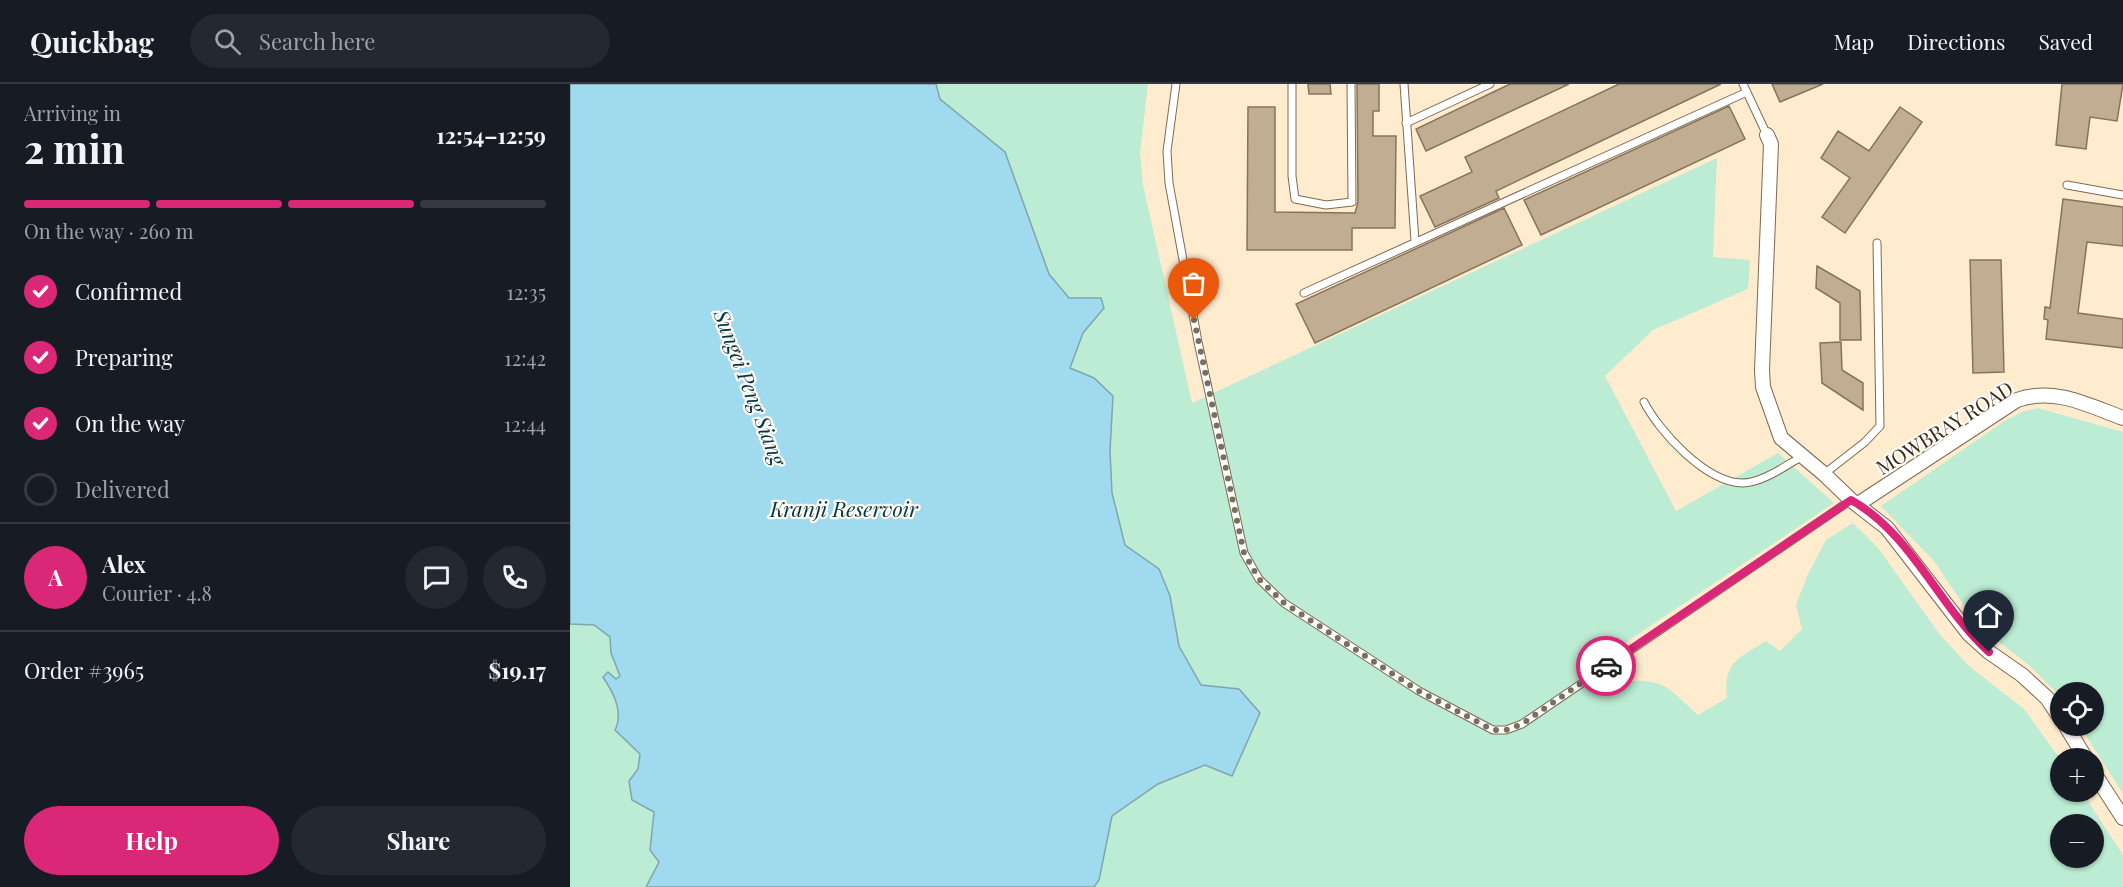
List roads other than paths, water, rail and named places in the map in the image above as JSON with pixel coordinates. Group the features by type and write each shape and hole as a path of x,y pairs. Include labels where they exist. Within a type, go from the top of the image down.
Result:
{"street":[{"path":"1767,135 1771,144 1763,387 1781,438 1904,546 1969,634 1989,652 2022,675 2050,702"},
{"name":"MOWBRAY ROAD","path":"1855,502 2017,400 2029,396 2055,394 2123,418"},
{"path":"2104,789 2123,818"}],"lane":[{"path":"1176,84 1167,151 1169,183 1198,342 1244,553 1259,579 1284,603 1419,691 1493,730 1506,730 1522,724 1855,502"},
{"path":"1292,84 1292,176 1295,199 1326,205 1352,202 1352,84"},
{"path":"1404,84 1415,241"},
{"path":"1406,123 1490,84"},
{"path":"1743,84 1767,135"},
{"path":"1304,292 1747,92"},
{"path":"2067,185 2123,195"},
{"path":"1824,474 1865,442 1880,426 1877,243"},
{"path":"1644,402 1652,418 1686,453 1698,464 1729,480 1743,483 1756,480 1801,457"}],"water":[{"name":"Kranji Reservoir","path":"570,84 936,84 940,99 1005,152 1049,274 1069,298 1101,298 1104,308 1083,333 1070,368 1094,378 1113,396 1110,451 1112,493 1125,545 1159,569 1170,596 1179,646 1201,685 1239,689 1260,713 1232,776 1205,765 1158,784 1112,816 1099,880 1094,887 646,887 659,862 650,850 654,812 632,800 629,781 638,769 640,754 615,730 618,709 614,696 603,677 608,672 616,679 620,676 611,653 610,637 594,625 570,624"}],"water label":[{"name":"Sungei Peng Siang","path":"751,387"}]}
